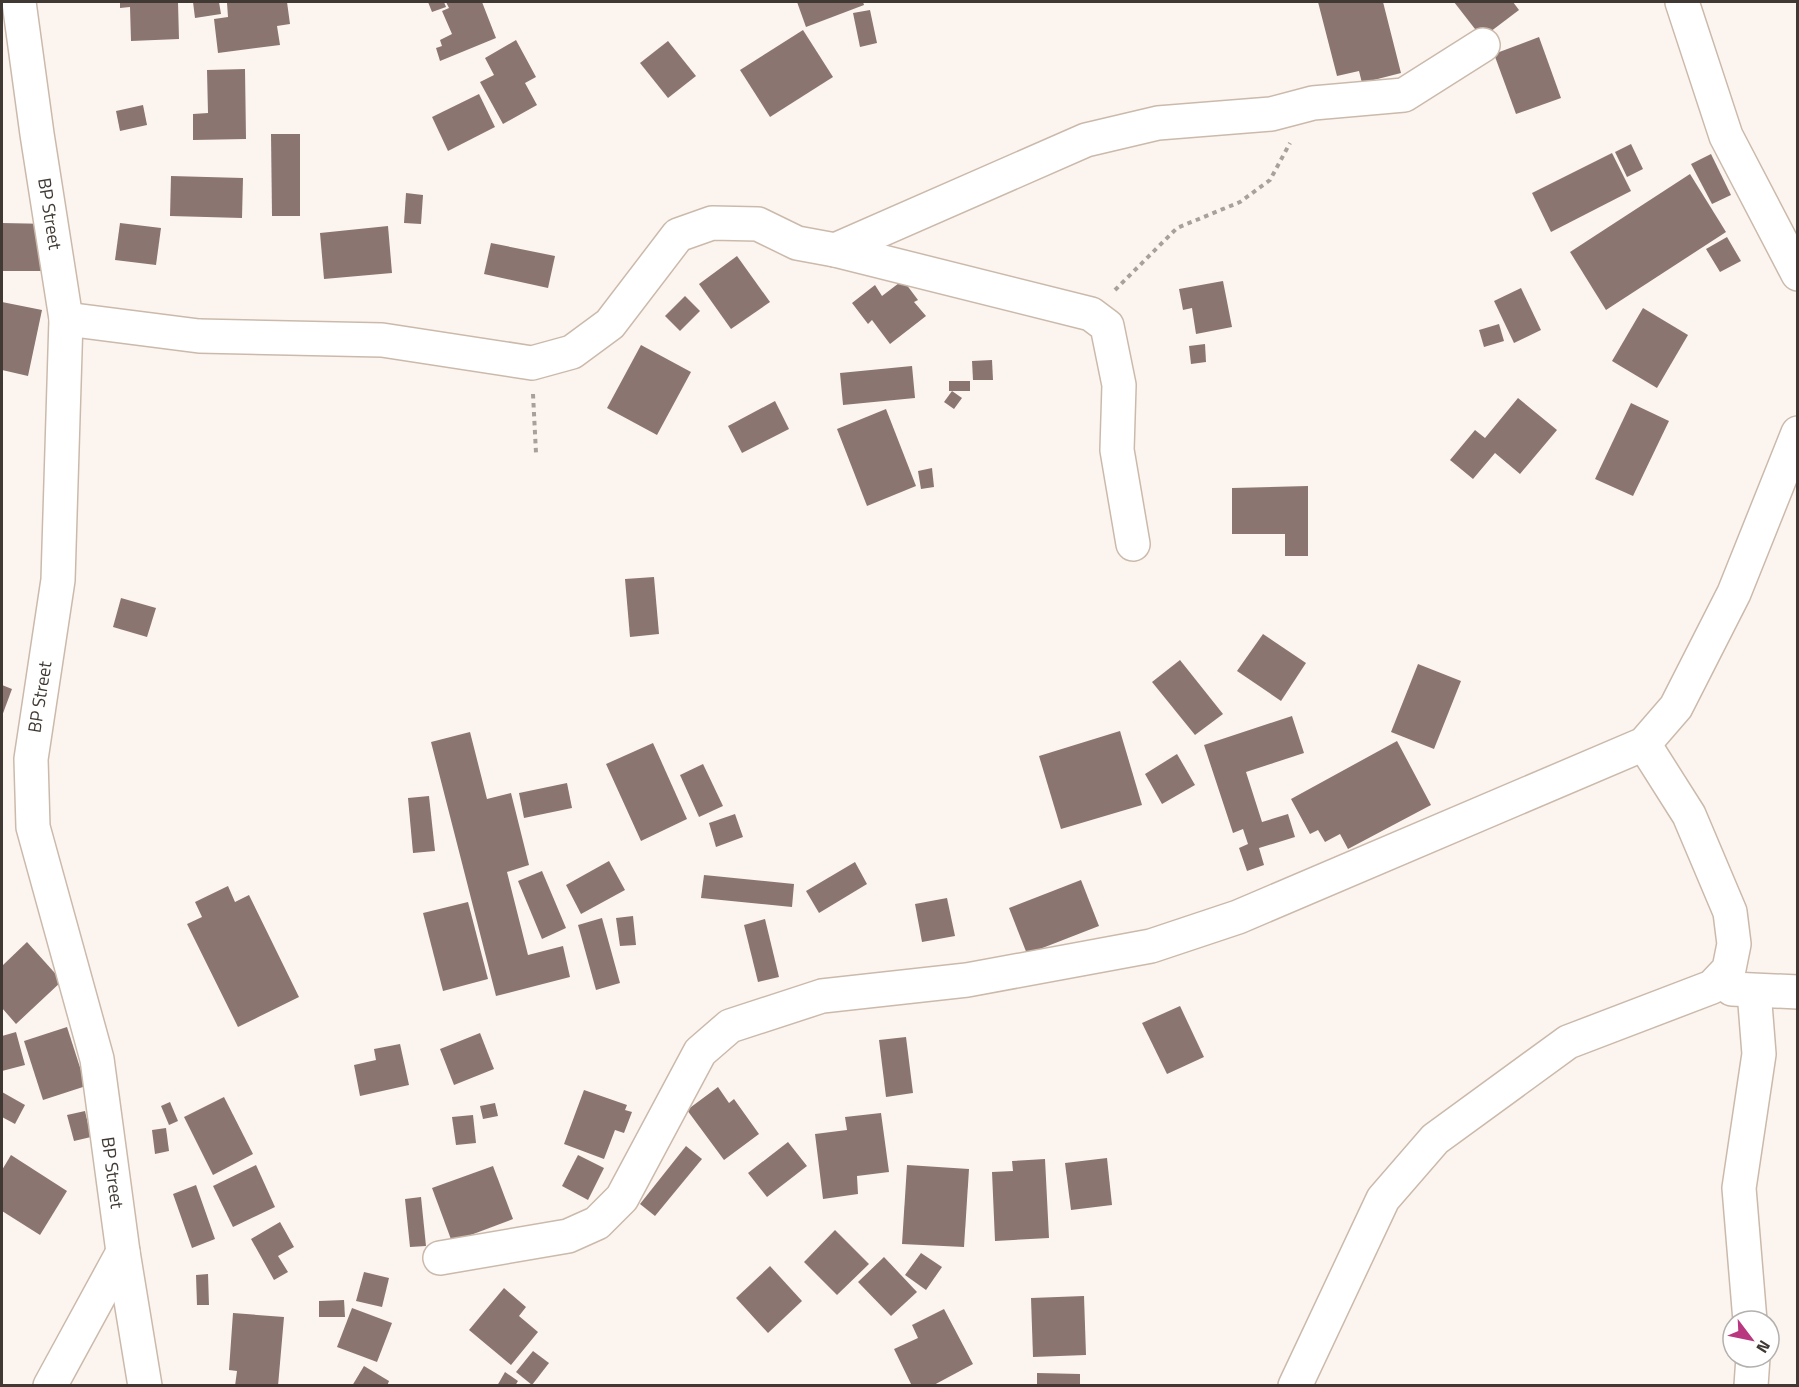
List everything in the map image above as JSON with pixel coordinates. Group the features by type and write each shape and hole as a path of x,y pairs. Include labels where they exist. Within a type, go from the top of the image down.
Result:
{"street":[{"name":"BP Street","path":"19,2 66,319 58,580 31,759 33,827 97,1059 123,1252 146,1386"},
{"path":"1682,2 1726,136 1797,274"},
{"path":"835,250 1086,140 1158,123 1271,114 1313,103 1404,95 1483,45"},
{"path":"66,319 199,336 382,340 532,363 572,352 610,324 678,235 712,223 758,224 796,243 835,250 1091,314 1107,326 1119,385 1118,450 1133,544"},
{"path":"440,1258 567,1236 597,1223 622,1198 700,1052 730,1026 822,996 967,980 1151,946 1238,917 1644,744 1676,707 1734,593 1797,433"},
{"path":"1644,744 1689,814 1730,912 1734,944 1729,969 1712,987"},
{"path":"1295,1386 1383,1199 1435,1139 1568,1041 1712,987 1797,993 1759,1054"},
{"path":"1749,1309 1739,1188 1759,1054 1754,991"},
{"path":"50,1386 123,1252"},
{"path":"1750,1386 1752,1369"}],"path":[{"path":"1091,314 1177,228 1240,202 1270,180 1313,103"},
{"path":"532,363 536,453"}],"building":[{"path":"120,2 178,2 179,39 131,41 130,7 120,8"},
{"path":"193,2 219,2 221,14 195,18"},
{"path":"287,2 290,24 277,26 280,45 218,53 214,19 228,17 227,3"},
{"path":"428,2 444,2 446,7 432,12"},
{"path":"446,2 482,2 496,38 440,61 436,48 442,46 440,40 452,34 442,11 449,8"},
{"path":"797,2 863,2 864,5 806,27"},
{"path":"1318,2 1383,2 1401,73 1362,83 1359,71 1337,76"},
{"path":"1454,2 1513,2 1519,10 1482,38"},
{"path":"870,10 877,43 860,47 853,13"},
{"path":"803,30 833,77 770,117 740,70"},
{"path":"1539,37 1561,98 1516,114 1494,54"},
{"path":"516,40 536,77 525,83 537,105 503,124 480,82 494,75 485,58"},
{"path":"668,41 696,76 668,98 640,63"},
{"path":"245,69 246,139 193,140 193,114 208,113 207,70"},
{"path":"479,94 495,127 448,151 432,117"},
{"path":"143,105 147,125 120,131 116,111"},
{"path":"271,134 300,134 300,216 272,216"},
{"path":"1631,144 1643,169 1627,177 1615,152"},
{"path":"1612,153 1631,191 1551,232 1532,193"},
{"path":"1711,154 1731,195 1712,204 1691,164"},
{"path":"1690,174 1726,232 1606,310 1570,252"},
{"path":"171,176 243,178 242,218 170,216"},
{"path":"406,193 423,195 421,224 404,223"},
{"path":"2,223 51,224 49,271 2,271"},
{"path":"120,223 161,228 156,265 115,260"},
{"path":"388,226 392,273 324,279 320,233"},
{"path":"1727,237 1741,261 1720,272 1706,249"},
{"path":"491,243 555,256 548,288 484,274"},
{"path":"737,256 770,302 731,329 699,284"},
{"path":"903,280 918,300 914,302 926,316 890,344 872,320 868,324 852,303 875,285 882,296"},
{"path":"1223,281 1232,327 1196,334 1192,308 1183,310 1179,289"},
{"path":"1521,288 1541,330 1514,343 1494,301"},
{"path":"685,296 700,311 680,331 665,316"},
{"path":"2,302 42,310 28,376 2,370"},
{"path":"1643,308 1688,335 1657,388 1612,361"},
{"path":"1499,324 1504,341 1484,347 1479,330"},
{"path":"1205,344 1206,362 1191,364 1189,346"},
{"path":"641,345 691,372 657,435 607,408"},
{"path":"992,360 993,380 973,380 972,361"},
{"path":"912,366 915,398 843,405 840,373"},
{"path":"949,381 970,381 970,391 949,391"},
{"path":"952,391 962,398 954,409 944,402"},
{"path":"1518,398 1557,430 1520,474 1495,453 1473,479 1450,460 1475,430 1485,438"},
{"path":"775,401 789,429 742,453 728,426"},
{"path":"1631,403 1669,421 1633,496 1595,479"},
{"path":"886,409 916,486 867,506 837,429"},
{"path":"932,468 934,487 921,489 918,471"},
{"path":"1308,486 1308,556 1285,556 1285,534 1232,534 1232,488"},
{"path":"654,577 659,634 630,637 625,579"},
{"path":"121,598 156,608 147,637 113,627"},
{"path":"1263,634 1306,663 1281,701 1237,671"},
{"path":"1180,660 1223,714 1195,735 1152,682"},
{"path":"1418,664 1461,681 1434,749 1391,732"},
{"path":"2,685 12,689 2,716"},
{"path":"1292,716 1304,753 1246,772 1262,822 1288,814 1295,837 1259,848 1264,865 1247,871 1239,848 1248,844 1243,829 1233,833 1204,745"},
{"path":"1120,731 1142,805 1061,829 1039,756"},
{"path":"470,732 487,799 511,793 529,865 507,872 528,955 563,946 570,977 496,996 431,742"},
{"path":"1397,741 1431,805 1348,849 1340,834 1325,842 1318,830 1310,834 1291,799"},
{"path":"653,743 687,819 641,841 606,764"},
{"path":"1177,754 1195,785 1162,804 1145,774"},
{"path":"703,764 723,806 699,817 680,775"},
{"path":"567,783 572,808 524,818 519,793"},
{"path":"429,796 435,851 413,853 408,798"},
{"path":"735,814 743,837 716,847 709,823"},
{"path":"609,861 625,890 581,914 566,885"},
{"path":"855,862 867,884 819,913 806,891"},
{"path":"542,871 566,928 542,939 518,881"},
{"path":"704,875 794,884 792,907 701,898"},
{"path":"1081,880 1099,926 1027,954 1009,908"},
{"path":"228,886 235,902 249,895 299,997 238,1027 187,924 202,917 195,902"},
{"path":"947,898 955,936 922,942 915,904"},
{"path":"468,902 488,979 443,991 423,913"},
{"path":"633,916 636,945 620,946 616,918"},
{"path":"602,918 620,983 596,990 578,925"},
{"path":"765,919 779,977 758,982 744,925"},
{"path":"27,942 62,981 16,1024 2,1008 2,966"},
{"path":"1180,1006 1204,1057 1167,1074 1142,1023"},
{"path":"67,1027 86,1086 43,1100 24,1041"},
{"path":"16,1032 25,1065 2,1071 2,1036"},
{"path":"480,1033 494,1069 454,1085 440,1049"},
{"path":"906,1037 913,1093 886,1097 879,1040"},
{"path":"400,1044 409,1085 360,1096 354,1065 376,1060 374,1049"},
{"path":"718,1087 729,1103 734,1099 759,1134 724,1160 687,1110"},
{"path":"584,1090 627,1105 625,1110 632,1112 624,1133 615,1130 604,1159 564,1144"},
{"path":"2,1092 25,1105 15,1124 2,1117"},
{"path":"224,1097 253,1154 213,1175 184,1117"},
{"path":"170,1102 178,1121 169,1125 161,1106"},
{"path":"495,1103 498,1116 483,1119 480,1106"},
{"path":"85,1111 91,1137 74,1141 67,1115"},
{"path":"881,1113 889,1172 857,1176 858,1194 823,1199 815,1134 847,1130 845,1117"},
{"path":"473,1115 476,1143 456,1145 452,1117"},
{"path":"166,1128 169,1151 155,1154 152,1130"},
{"path":"788,1142 807,1166 767,1197 748,1173"},
{"path":"686,1146 702,1159 655,1216 640,1204"},
{"path":"11,1155 67,1191 40,1235 2,1211 2,1170"},
{"path":"578,1155 604,1168 588,1200 562,1186"},
{"path":"1107,1158 1112,1205 1071,1210 1065,1163"},
{"path":"1045,1159 1049,1238 995,1241 992,1172 1013,1171 1012,1161"},
{"path":"256,1165 275,1207 233,1227 213,1186"},
{"path":"907,1165 969,1169 964,1247 902,1244"},
{"path":"493,1166 513,1219 452,1242 432,1188"},
{"path":"196,1185 215,1239 192,1248 173,1194"},
{"path":"421,1197 426,1246 410,1247 405,1199"},
{"path":"280,1222 294,1247 278,1256 288,1272 274,1280 251,1239"},
{"path":"835,1230 869,1264 837,1295 804,1262"},
{"path":"921,1253 942,1267 926,1290 905,1275"},
{"path":"884,1257 917,1292 891,1316 858,1282"},
{"path":"770,1266 802,1301 768,1333 736,1298"},
{"path":"364,1272 389,1278 382,1307 356,1301"},
{"path":"208,1274 209,1305 197,1305 196,1275"},
{"path":"504,1288 526,1307 519,1316 538,1332 511,1365 469,1330"},
{"path":"1084,1296 1086,1355 1033,1357 1031,1298"},
{"path":"344,1300 345,1317 319,1317 319,1301"},
{"path":"352,1308 392,1323 377,1362 337,1347"},
{"path":"944,1309 973,1364 932,1386 912,1386 894,1349 918,1338 912,1325"},
{"path":"233,1313 284,1317 278,1386 235,1386 237,1371 229,1370"},
{"path":"533,1351 549,1363 532,1385 516,1372"},
{"path":"364,1366 389,1381 387,1386 352,1386"},
{"path":"505,1372 518,1381 515,1386 497,1386"},
{"path":"1037,1373 1080,1374 1080,1386 1037,1386"}]}
